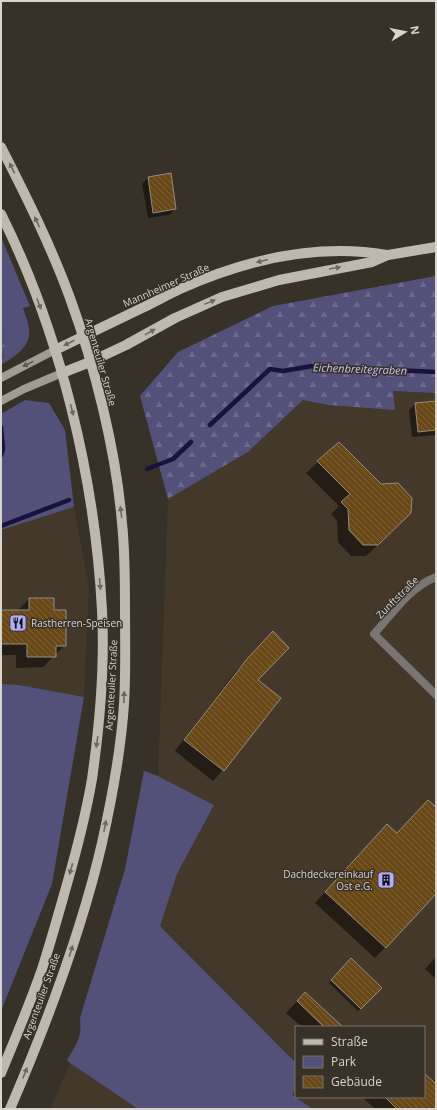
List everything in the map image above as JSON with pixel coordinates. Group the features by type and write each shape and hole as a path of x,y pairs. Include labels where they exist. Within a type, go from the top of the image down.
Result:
{"main road":[{"name":"Argenteuiler Straße","path":"1,147 42,232 69,297 90,362 112,454 122,520 126,641 124,704 112,792 102,843 69,958 54,1000 10,1109"},
{"name":"Argenteuiler Straße","path":"1,214 32,286 55,350 73,413 88,486 99,564 103,625 100,721 92,782 77,851 41,971 1,1073"},
{"name":"Mannheimer Straße","path":"62,373 126,345 175,318 222,297 279,280 372,262 388,255 436,247"},
{"name":"Mannheimer Straße","path":"55,350 180,289 209,277 252,263 300,253 332,251 388,255"}],"street":[{"path":"1,378 55,350"},
{"path":"1,401 24,389 62,373"},
{"name":"Zunftstraße","path":"436,577 427,581 413,592 374,634 436,695"}],"shaded area":[{"path":"393,391 436,393 436,1109 313,1109 296,1098 425,1098 425,1026 295,1026 295,1062 160,925 177,874 214,805 158,776 168,499 248,452 303,400 328,405 394,410"},
{"path":"74,507 89,587 84,697 19,685 1,684 1,530"},
{"path":"70,1063 138,1109 50,1109"},
{"path":"295,1090 295,1097 292,1095"}],"green space":[{"path":"1,237 30,306 23,308 29,327 27,342 21,351 1,365 5,347 1,330"},
{"path":"436,276 436,393 393,391 395,410 328,405 303,400 248,452 168,499 140,396 178,352 273,306"},
{"path":"1,330 5,348 1,359"},
{"path":"25,400 49,403 65,430 74,507 1,530 1,414"},
{"path":"1,684 19,685 84,697 52,884 1,1011"},
{"path":"144,771 158,776 214,805 177,874 160,926 295,1062 295,1090 292,1095 313,1109 138,1109 67,1060 76,1045 79,1036 80,1018 125,869"}],"building":[{"path":"171,173 176,209 153,213 148,177"},
{"path":"436,401 436,430 418,432 415,403"},
{"path":"339,442 381,484 398,483 412,498 411,513 378,545 363,545 349,530 348,509 341,502 350,494 317,461"},
{"path":"29,598 54,598 54,610 66,610 66,646 56,646 56,657 27,657 27,644 1,644 1,610 29,610"},
{"path":"273,631 289,648 258,680 281,698 224,771 184,740 247,659"},
{"name":"Dachdeckereinkauf Ost e.G.","path":"428,800 436,807 436,894 386,948 325,892 387,824 397,833"},
{"path":"351,958 382,988 361,1009 331,980"},
{"path":"305,992 342,1026 323,1026 297,1001"},
{"path":"425,1074 436,1084 436,1109 397,1109 386,1098 425,1098"}],"waterway":[{"name":"Eichenbreitegraben","path":"210,425 270,369 283,371 312,366 436,372"},
{"path":"1,427 3,449 1,455"},
{"name":"Eichenbreitegraben","path":"147,469 173,459 191,442"},
{"name":"Eichenbreitegraben","path":"1,526 69,500"}],"place":[{"name":"Rastherren-Speisen","path":"18,623"},
{"name":"Dachdeckereinkauf Ost e.G.","path":"386,880"}]}
